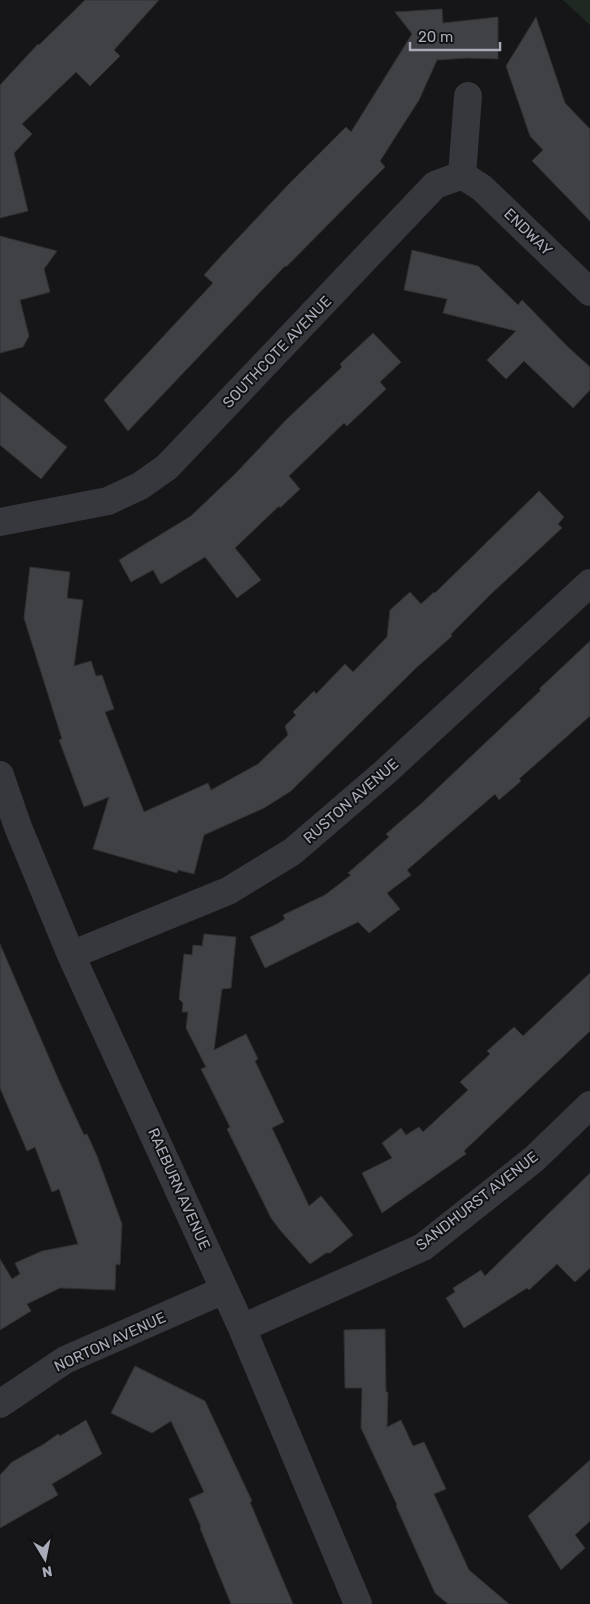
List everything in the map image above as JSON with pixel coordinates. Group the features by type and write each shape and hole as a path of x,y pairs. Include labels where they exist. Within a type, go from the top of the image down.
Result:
{"street":[{"path":"462,175 468,96"},
{"name":"ENDWAY","path":"462,175 482,188 590,292"},
{"name":"SOUTHCOTE AVENUE","path":"0,522 108,501 140,486 167,467 435,185 462,175"},
{"name":"RUSTON AVENUE","path":"70,955 228,891 292,852 384,773 590,582"},
{"name":"RAEBURN AVENUE","path":"0,774 9,831 70,955 242,1328 358,1604"},
{"name":"SANDHURST AVENUE","path":"242,1328 423,1247 534,1159 590,1105"},
{"name":"NORTON AVENUE","path":"0,1404 65,1360 224,1290"}],"shaded area":[{"path":"563,0 590,0 590,25"}],"building":[{"path":"85,0 159,0 114,50 120,56 90,86 76,72 22,124 32,134 14,153 28,211 0,218 0,85 38,44"},
{"path":"442,9 443,23 498,17 498,59 437,60 419,100 380,161 385,167 285,266 128,431 104,400 213,283 204,275 222,255 346,127 351,132 412,34 395,12"},
{"path":"536,17 565,103 590,129 590,221 532,161 543,150 530,136 506,66"},
{"path":"0,236 57,251 44,269 50,292 20,300 29,336 23,347 0,353"},
{"path":"412,250 478,266 518,305 522,300 590,367 590,390 573,408 524,361 506,379 487,360 516,331 443,313 447,299 404,290"},
{"path":"373,333 401,362 380,382 386,389 347,426 344,423 289,476 300,489 280,508 279,506 235,548 261,580 237,598 205,557 161,584 153,570 131,582 119,560 191,516 236,473 286,420 342,367 340,364"},
{"path":"0,392 67,447 41,479 0,445"},
{"path":"539,491 564,517 558,524 562,528 491,594 451,634 452,636 416,668 291,791 264,808 204,835 194,874 178,870 177,873 93,849 109,797 84,807 59,740 62,739 24,618 30,567 70,572 67,598 83,600 74,666 91,661 96,676 102,675 114,709 105,712 144,812 208,783 211,790 258,764 288,735 285,726 296,715 293,712 314,691 316,694 345,664 353,672 387,637 390,610 410,592 421,604 435,593"},
{"path":"590,641 590,716 519,779 521,781 499,800 495,794 407,870 411,875 387,893 400,909 369,933 358,922 265,968 250,937 285,919 283,915 325,895 351,875 348,873 389,837 386,834 423,802"},
{"path":"204,934 236,937 231,988 222,989 214,1050 246,1034 258,1059 255,1061 284,1122 272,1128 309,1206 321,1196 353,1235 330,1253 326,1253 310,1264 271,1218 227,1129 230,1127 201,1069 206,1067 186,1028 188,1012 182,1012 183,1003 179,999 184,954 192,955 193,945 202,946"},
{"path":"0,944 60,1083 84,1135 87,1134 97,1156 122,1224 120,1265 116,1264 115,1290 60,1288 27,1304 31,1311 0,1330 0,1259 12,1279 20,1274 15,1263 42,1251 78,1244 59,1189 52,1192 35,1147 27,1151 0,1088"},
{"path":"590,973 590,1031 464,1151 466,1154 382,1213 362,1173 392,1158 382,1143 401,1128 406,1135 419,1127 423,1132 468,1090 460,1082 490,1054 487,1051 514,1027 523,1036"},
{"path":"590,1173 590,1268 575,1282 557,1264 529,1290 527,1288 464,1328 446,1298 455,1292 453,1288 481,1270 485,1276"},
{"path":"385,1329 386,1392 388,1392 387,1427 401,1420 413,1446 424,1442 446,1489 434,1494 469,1570 509,1604 448,1604 435,1593 361,1428 362,1388 345,1388 344,1330"},
{"path":"135,1366 205,1401 252,1501 250,1502 293,1604 231,1604 189,1499 204,1492 171,1421 152,1433 111,1413"},
{"path":"86,1420 102,1454 52,1484 58,1495 0,1528 0,1475 12,1462 58,1434 60,1436"},
{"path":"590,1460 590,1521 575,1535 585,1548 561,1570 528,1516"}]}
